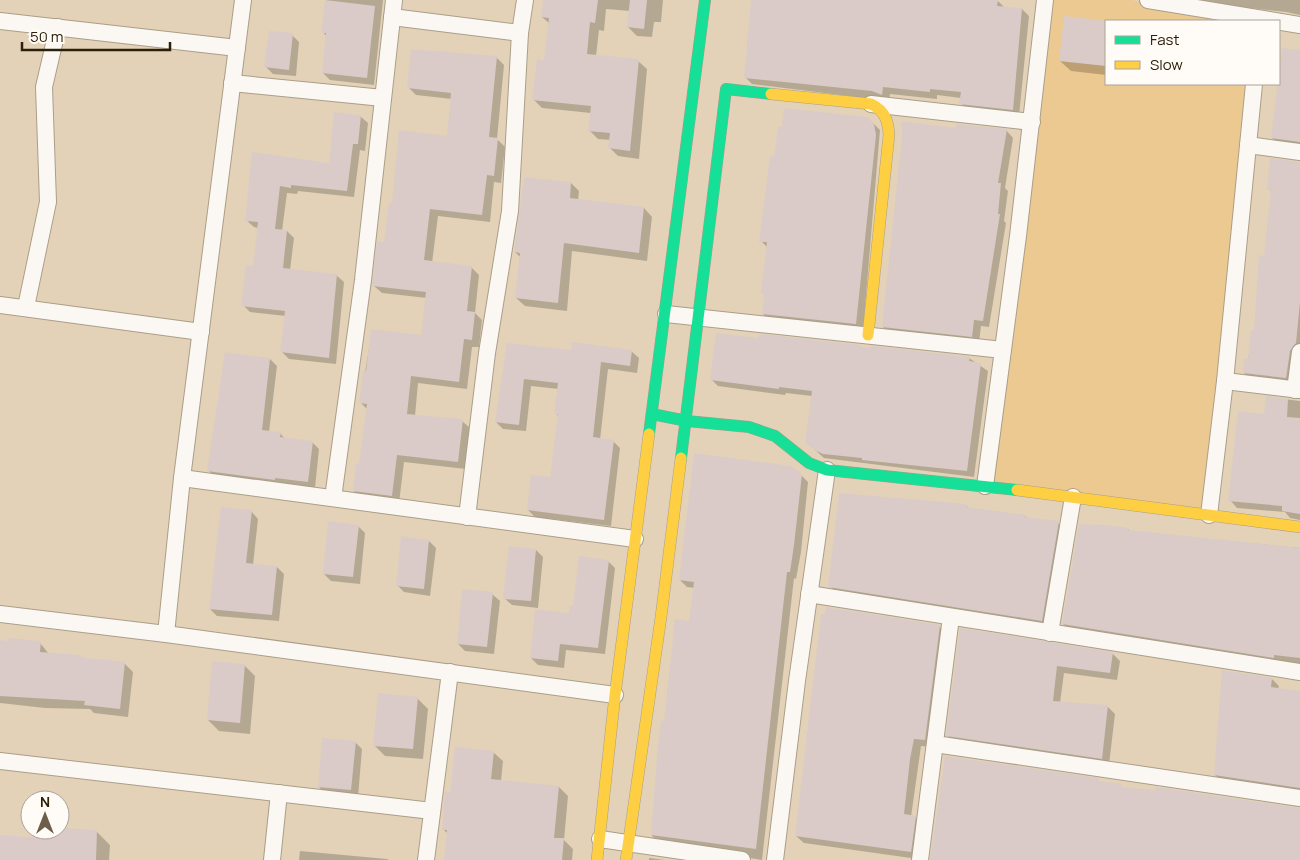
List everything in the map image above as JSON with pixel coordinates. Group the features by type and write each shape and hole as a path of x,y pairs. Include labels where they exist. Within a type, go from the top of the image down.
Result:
{"street":[{"path":"166,634 182,478 242,0"},
{"path":"333,498 363,280 394,0"},
{"path":"467,517 487,353 510,212 520,33 525,0"},
{"path":"597,860 615,695 666,314 705,0"},
{"path":"985,486 1032,122 1045,0"},
{"path":"1148,0 1189,3 1260,19"},
{"path":"392,17 520,33"},
{"path":"0,20 237,48"},
{"path":"1280,22 1300,25"},
{"path":"26,307 48,202 44,87 58,27"},
{"path":"232,83 383,98"},
{"path":"1209,515 1225,381 1254,85"},
{"path":"626,860 687,421 726,88 1032,122"},
{"path":"868,335 889,135 888,119 882,109 871,104"},
{"path":"1248,145 1300,152"},
{"path":"0,305 201,332"},
{"path":"666,314 1003,350"},
{"path":"1225,381 1298,390 1300,352"},
{"path":"652,414 687,421 749,427 775,436 809,463 827,470 985,486 1300,527"},
{"path":"775,860 827,470"},
{"path":"182,478 635,539"},
{"path":"1050,632 1073,497"},
{"path":"809,594 1300,672"},
{"path":"0,614 166,634 615,695"},
{"path":"920,860 951,617"},
{"path":"426,860 450,672"},
{"path":"935,744 1300,798"},
{"path":"0,761 432,811"},
{"path":"272,860 279,793"},
{"path":"600,840 742,860"}],"shaded area":[{"path":"1049,0 1130,0 1260,18 1259,20 1105,20 1105,85 1253,85 1209,515 985,486"}],"building":[{"path":"325,0 375,6 367,78 322,73 326,33 321,33"},
{"path":"543,0 598,0 595,23 590,22 587,54 639,59 630,151 608,148 610,133 588,131 591,106 532,100 537,59 544,60 549,18 541,17"},
{"path":"630,0 647,0 644,29 627,27"},
{"path":"751,0 998,0 997,6 1022,8 1013,110 959,104 961,92 930,89 930,92 883,87 882,95 872,91 744,78"},
{"path":"1064,16 1105,21 1105,66 1059,61"},
{"path":"269,31 293,33 289,70 264,67"},
{"path":"1282,48 1300,50 1300,142 1271,138 1277,85 1280,85"},
{"path":"411,49 497,56 489,137 498,138 494,176 487,175 482,215 430,209 424,260 472,266 467,311 475,312 472,340 464,339 459,382 411,376 407,414 463,419 458,462 397,455 392,496 353,491 356,464 359,464 367,404 359,403 363,371 366,371 371,329 421,335 426,292 372,286 377,241 384,242 389,203 392,203 399,130 447,136 451,93 407,88"},
{"path":"784,108 867,117 874,124 876,135 856,324 762,314 764,294 761,293 767,242 759,242 770,156 774,157 778,127 782,127"},
{"path":"334,112 361,115 358,144 353,144 347,191 291,185 291,188 280,186 275,229 287,230 283,268 337,274 329,358 280,352 285,311 241,306 246,265 253,266 258,222 245,221 252,152 329,163"},
{"path":"901,121 955,128 957,124 1007,129 998,183 1001,183 998,214 1000,214 983,321 974,320 972,337 882,327 902,136"},
{"path":"1270,158 1300,162 1300,302 1296,343 1290,351 1286,378 1243,373 1244,359 1248,359 1251,330 1254,330 1259,255 1264,256 1271,190 1267,190"},
{"path":"524,177 571,182 570,198 644,207 639,253 564,243 558,303 515,298 520,253 514,252"},
{"path":"716,333 758,338 759,334 859,345 866,348 874,346 970,357 969,361 981,363 967,471 862,460 862,458 823,454 816,451 805,443 812,391 779,387 779,389 710,380"},
{"path":"572,342 632,350 630,366 601,362 593,437 614,440 604,520 527,510 531,475 550,477 558,414 554,414 558,383 524,379 519,425 495,422 507,343 571,350"},
{"path":"225,352 270,358 262,430 281,432 280,437 313,441 308,482 275,478 275,480 207,471"},
{"path":"1266,396 1288,399 1287,417 1300,418 1300,514 1282,511 1282,506 1228,501 1238,411 1264,414"},
{"path":"694,453 791,466 802,474 790,572 787,572 756,849 651,835 658,744 661,720 664,721 675,619 689,621 694,582 679,580"},
{"path":"839,493 967,504 966,507 1059,521 1042,621 828,587"},
{"path":"221,507 252,510 246,563 277,566 272,615 209,609"},
{"path":"328,521 359,525 353,577 323,574"},
{"path":"1079,524 1105,525 1128,528 1128,530 1300,548 1300,658 1274,655 1274,658 1062,624"},
{"path":"401,536 429,540 424,589 396,586"},
{"path":"509,546 536,549 531,601 503,599"},
{"path":"579,556 609,560 598,648 560,644 558,661 530,658 535,609 569,613 569,606 573,606"},
{"path":"462,589 493,592 487,647 457,644"},
{"path":"826,607 940,625 925,740 914,739 910,759 904,814 916,816 911,852 795,836 821,614 825,614"},
{"path":"960,628 1113,652 1110,673 1057,666 1053,701 1108,705 1102,759 946,736"},
{"path":"9,638 41,641 40,652 81,655 81,657 125,662 120,709 84,705 85,701 0,696 0,640 8,641"},
{"path":"212,661 245,664 240,723 207,720"},
{"path":"1222,670 1272,678 1271,687 1300,691 1300,788 1214,775"},
{"path":"378,693 418,697 413,749 373,746"},
{"path":"322,738 356,741 351,790 318,787"},
{"path":"455,747 494,751 491,779 559,786 554,838 564,838 562,860 444,860 447,830 442,830 445,791 450,792"},
{"path":"945,756 1099,778 1099,781 1122,784 1122,787 1155,790 1155,787 1300,808 1300,860 930,860"},
{"path":"70,829 97,830 96,860 0,860 0,835 20,836 20,840 70,840"}],"traffic: fast":[{"path":"649,434 705,0"},
{"path":"681,458 726,89 771,94"},
{"path":"652,414 687,421 749,427 775,436 809,463 827,470 1017,490"}],"traffic: slow":[{"path":"771,94 871,104 880,110 887,120 889,135 868,335"},
{"path":"597,860 615,695 649,434"},
{"path":"626,860 661,617 681,458"},
{"path":"1017,490 1300,527"}]}
